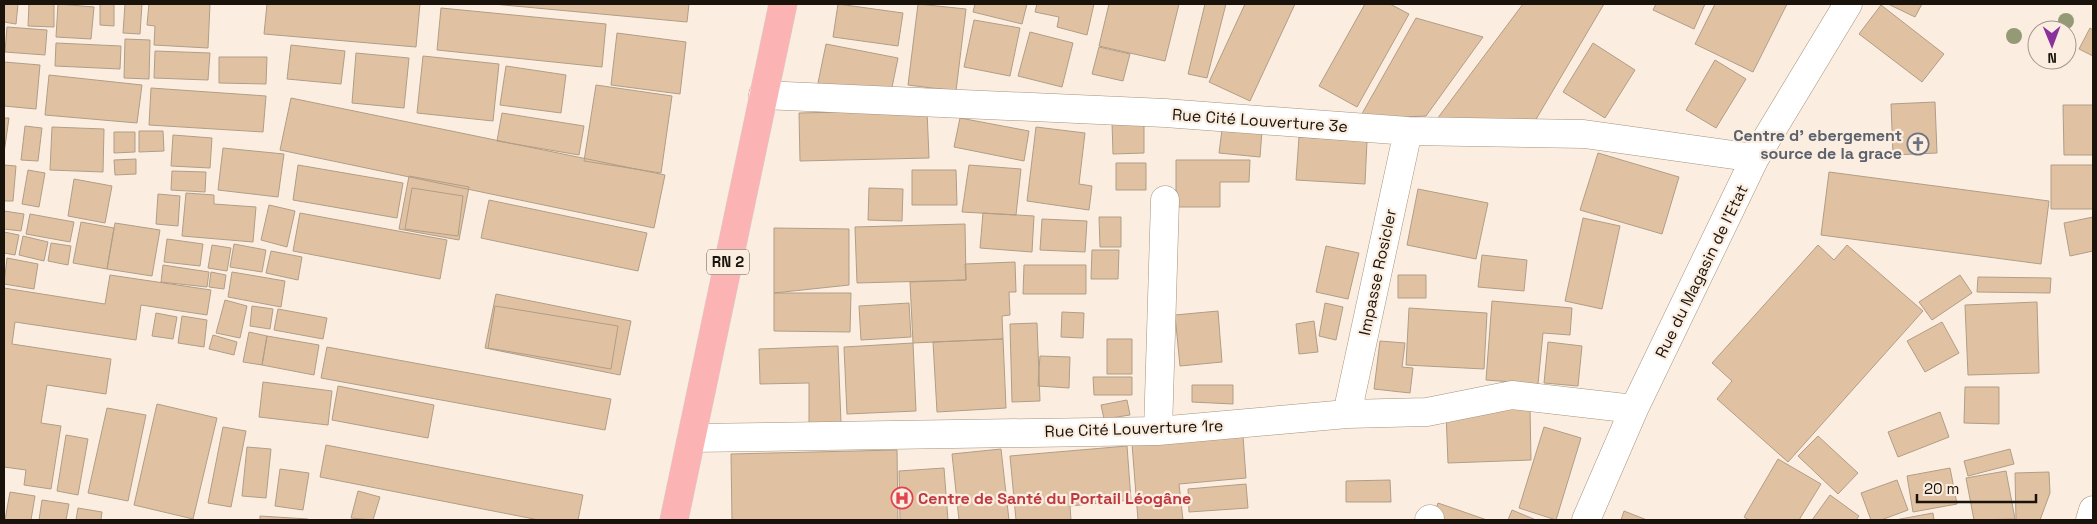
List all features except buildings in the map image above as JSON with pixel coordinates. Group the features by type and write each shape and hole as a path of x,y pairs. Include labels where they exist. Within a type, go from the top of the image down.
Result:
{"main road":[{"name":"RN 2","path":"674,520 783,4"}],"street":[{"name":"Rue du Magasin de l'Etat","path":"1586,520 1634,408 1756,158 1848,4"},
{"name":"Rue Cité Louverture 3e","path":"763,95 1165,113 1408,131 1584,134 1756,158"},
{"name":"Impasse Rosicler","path":"1347,414 1408,131"},
{"path":"1158,431 1165,200"},
{"name":"Rue Cité Louverture 1re","path":"692,438 1158,431 1347,414 1427,412 1512,395 1634,408"},
{"path":"2090,520 2093,510"}],"place":[{"name":"Centre d' ebergement source de la grace","path":"1918,144"},
{"name":"Centre de Santé du Portail Léogâne","path":"902,498"}]}
